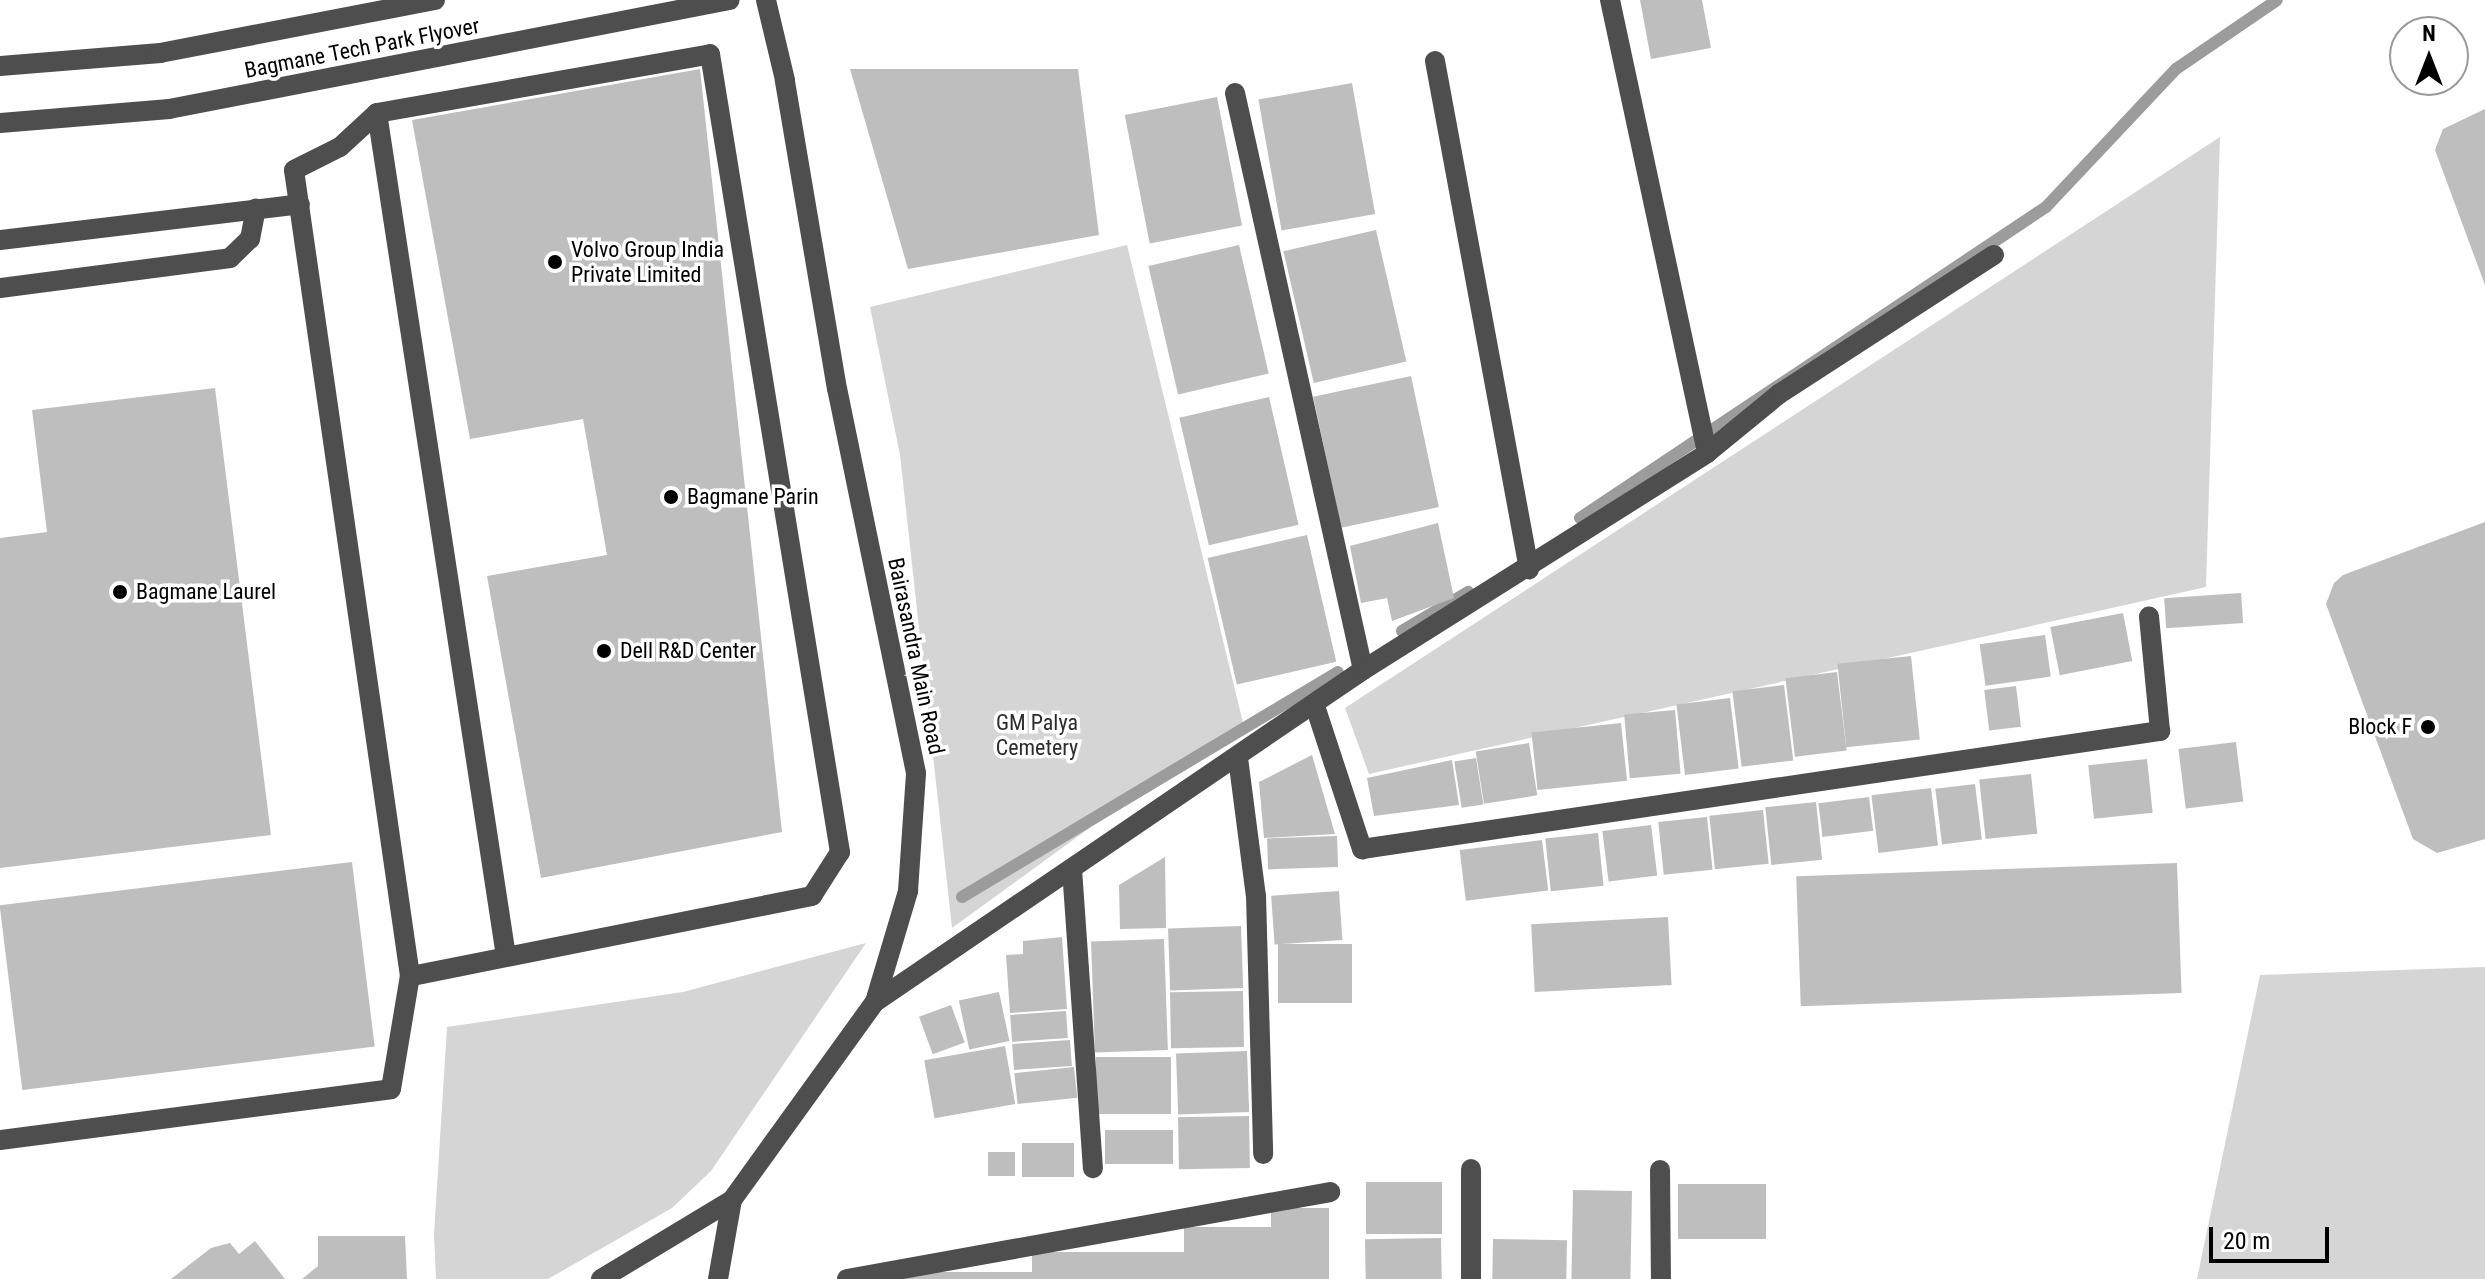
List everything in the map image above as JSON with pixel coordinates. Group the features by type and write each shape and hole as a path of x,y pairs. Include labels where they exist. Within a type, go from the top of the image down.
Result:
{"street":[{"name":"Bagmane Tech Park Flyover","path":"0,66 160,53 435,0"},
{"name":"Bagmane Tech Park Flyover","path":"0,123 169,109 730,0"},
{"name":"Bairasandra Main Road","path":"718,1279 732,1200 875,1002 908,891 916,773 766,0"},
{"path":"1610,0 1707,453"},
{"path":"0,1140 391,1089 410,976 294,170 340,147 377,113 710,54 840,852 812,896 410,976"},
{"path":"1435,61 1529,569"},
{"path":"1235,93 1363,670"},
{"path":"377,113 506,956"},
{"path":"0,240 300,204"},
{"path":"0,288 230,258 250,239 256,209"},
{"path":"875,1002 1315,706 1363,670 1529,569 1707,453 1779,394 1994,255"},
{"path":"1315,706 1362,849 2160,731 2149,617"},
{"path":"1238,758 1256,896 1263,1154"},
{"path":"1072,869 1093,1168"},
{"path":"1471,1169 1471,1279"},
{"path":"1660,1170 1661,1279"},
{"path":"847,1279 1330,1192"},
{"path":"601,1279 732,1200"}],"green space":[{"path":"2220,137 2206,587 1369,774 1345,708"},
{"name":"GM Palya Cemetery","path":"1127,245 1245,731 1161,776 952,928 900,455 870,307"},
{"path":"866,943 711,1171 672,1208 548,1279 436,1279 434,1234 447,1027 683,992"},
{"path":"2485,967 2485,1279 2197,1279 2260,975"}],"building":[{"path":"1640,0 1702,0 1711,48 1651,59"},
{"name":"Bagmane Parin","path":"700,69 782,832 541,878 487,576 607,555 583,419 470,439 412,120"},
{"path":"850,69 1078,69 1099,235 908,269"},
{"path":"1352,83 1375,214 1282,230 1258,99"},
{"path":"1217,97 1242,226 1150,244 1125,115"},
{"path":"2485,109 2485,285 2435,150 2443,129"},
{"path":"1376,230 1406,362 1314,383 1283,251"},
{"path":"1239,245 1269,374 1178,395 1148,266"},
{"path":"1411,376 1439,507 1341,528 1313,397"},
{"name":"Bagmane Laurel","path":"215,388 271,835 0,868 0,538 47,532 32,410"},
{"path":"1269,397 1298,525 1209,545 1179,418"},
{"name":"Block F","path":"2485,522 2485,839 2437,853 2413,839 2326,604 2334,583 2343,575"},
{"path":"1438,523 1454,598 1392,621 1387,598 1361,603 1350,546"},
{"path":"1307,535 1336,662 1237,685 1208,558"},
{"path":"2241,593 2243,623 2166,628 2164,598"},
{"path":"2123,613 2132,661 2060,675 2050,627"},
{"path":"2045,635 2051,677 1985,686 1980,644"},
{"path":"1911,656 1920,740 1846,747 1837,664"},
{"path":"1837,672 1847,750 1795,757 1785,678"},
{"path":"1784,685 1793,760 1742,767 1732,691"},
{"path":"2016,686 2021,727 1989,731 1984,690"},
{"path":"1730,698 1739,768 1685,775 1676,705"},
{"path":"1675,710 1681,774 1630,778 1624,714"},
{"path":"1621,723 1627,781 1538,790 1531,732"},
{"path":"2236,742 2243,802 2186,809 2178,749"},
{"path":"1529,743 1537,795 1484,804 1476,751"},
{"path":"1312,755 1335,834 1264,838 1259,782"},
{"path":"1476,758 1483,804 1462,808 1454,761"},
{"path":"2147,759 2153,813 2094,819 2088,765"},
{"path":"1452,760 1459,805 1374,816 1367,778"},
{"path":"2031,774 2037,834 1986,839 1979,779"},
{"path":"1975,784 1982,840 1942,844 1935,789"},
{"path":"1931,788 1938,846 1879,853 1871,795"},
{"path":"1869,797 1873,831 1823,837 1818,803"},
{"path":"1816,802 1822,860 1771,865 1765,807"},
{"path":"1763,810 1769,864 1715,869 1709,816"},
{"path":"1707,817 1713,870 1664,875 1658,822"},
{"path":"1651,825 1657,876 1609,882 1602,831"},
{"path":"1598,833 1604,886 1551,891 1545,839"},
{"path":"1337,836 1338,867 1268,869 1267,838"},
{"path":"1542,840 1548,891 1466,901 1460,850"},
{"path":"1165,857 1166,928 1120,929 1119,885"},
{"path":"352,862 375,1047 22,1090 0,905"},
{"path":"2177,863 2182,993 1801,1006 1796,876"},
{"path":"1339,891 1342,940 1275,945 1271,896"},
{"path":"1668,917 1672,985 1535,992 1531,924"},
{"path":"1241,926 1243,988 1170,991 1168,929"},
{"path":"1062,937 1067,1009 1010,1013 1006,955 1023,954 1023,941"},
{"path":"1164,939 1168,1050 1095,1052 1091,942"},
{"path":"1278,944 1352,944 1352,1003 1278,1003"},
{"path":"1243,991 1244,1047 1171,1048 1170,992"},
{"path":"999,992 1009,1041 969,1049 959,1001"},
{"path":"951,1005 965,1043 933,1054 919,1017"},
{"path":"1066,1011 1068,1038 1012,1042 1010,1015"},
{"path":"1070,1040 1072,1066 1014,1070 1012,1044"},
{"path":"1005,1046 1015,1104 934,1118 924,1060"},
{"path":"1247,1051 1249,1112 1178,1114 1176,1053"},
{"path":"1096,1057 1171,1057 1171,1114 1096,1114"},
{"path":"1074,1067 1077,1098 1018,1104 1014,1073"},
{"path":"1249,1116 1250,1168 1179,1169 1178,1117"},
{"path":"1105,1130 1173,1130 1173,1164 1105,1164"},
{"path":"1022,1143 1074,1143 1074,1177 1022,1177"},
{"path":"988,1152 1015,1152 1015,1176 988,1176"},
{"path":"1366,1182 1442,1182 1442,1234 1366,1234"},
{"path":"1678,1184 1766,1184 1766,1239 1678,1239"},
{"path":"1573,1190 1632,1191 1630,1279 1571,1279"},
{"path":"1271,1208 1329,1208 1329,1279 889,1279 889,1272 1032,1272 1032,1252 1184,1252 1184,1227 1271,1227"},
{"path":"318,1236 405,1236 407,1279 302,1279 318,1266"},
{"path":"1441,1238 1442,1279 1366,1279 1365,1239"},
{"path":"1493,1239 1567,1240 1566,1279 1492,1279"},
{"path":"255,1241 285,1279 171,1279 211,1248 230,1243 239,1254"}],"waterway":[{"path":"1580,518 2046,207 2176,69 2277,0"},
{"path":"1402,631 1468,592"},
{"path":"962,897 1338,672"}],"place":[{"name":"Volvo Group India Private Limited","path":"555,262"},
{"name":"Bagmane Parin","path":"671,497"},
{"name":"Bagmane Laurel","path":"120,592"},
{"name":"Dell R&D Center","path":"604,651"},
{"name":"Block F","path":"2428,727"}]}
